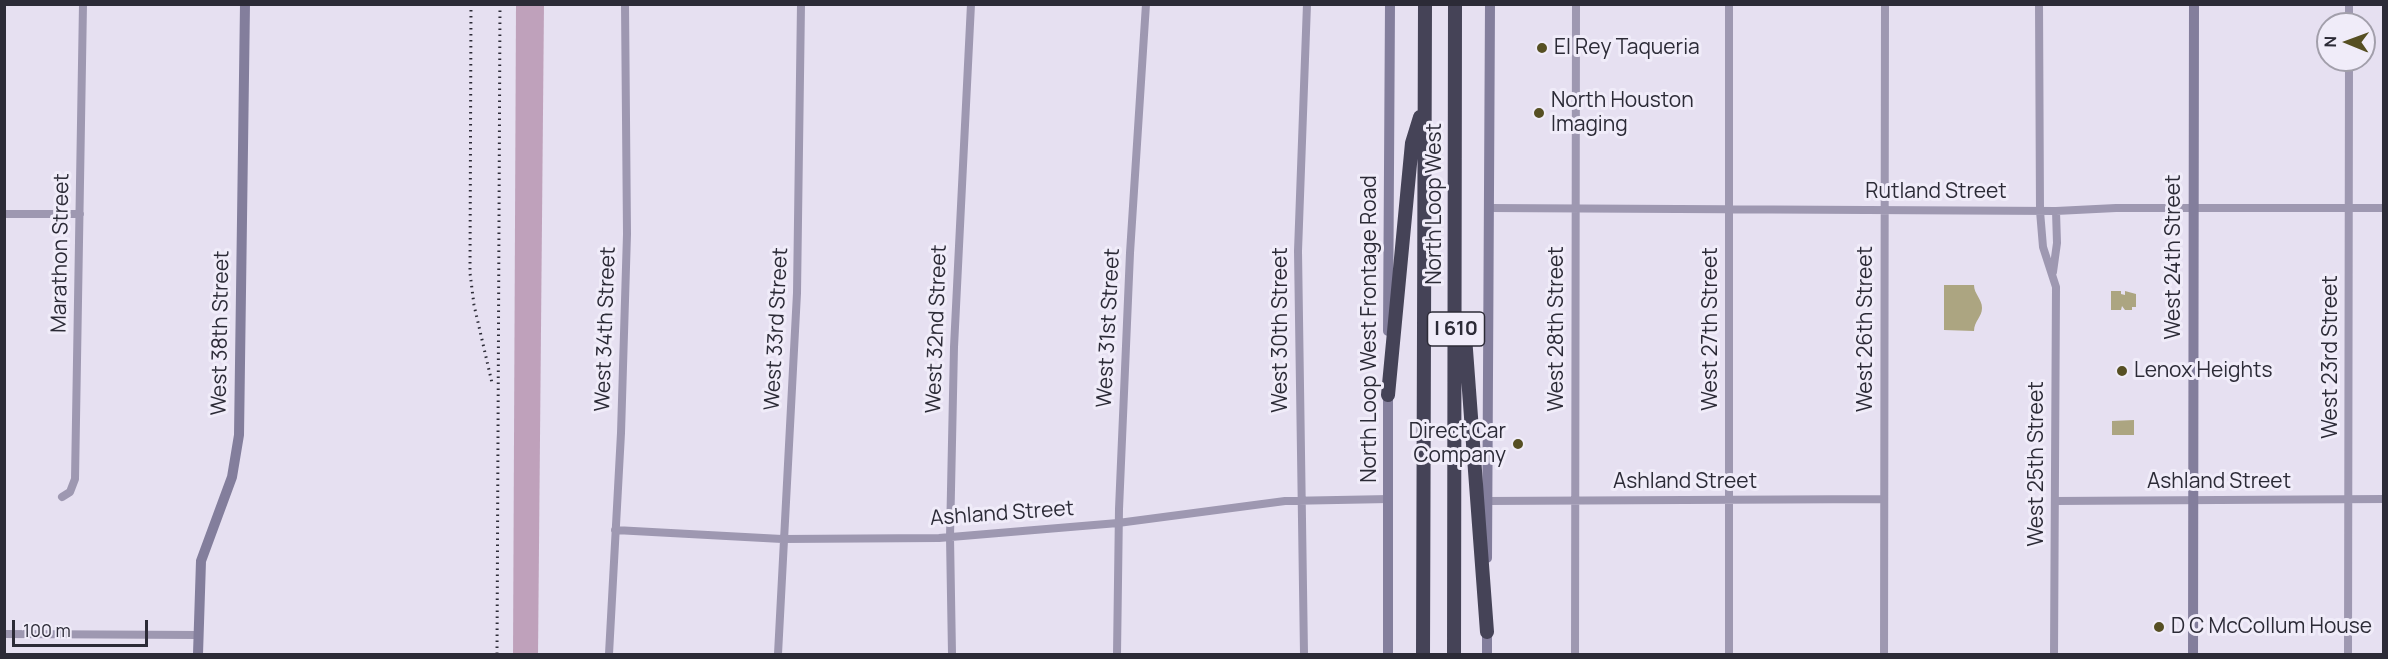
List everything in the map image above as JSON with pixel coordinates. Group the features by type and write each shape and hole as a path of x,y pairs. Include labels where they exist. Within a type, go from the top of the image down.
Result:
{"highway":[{"name":"North Loop West","path":"1423,654 1425,4"},
{"name":"North Loop West","path":"1454,654 1457,225 1455,4"},
{"path":"1388,395 1412,143 1424,104"},
{"path":"1457,225 1487,632"}],"street":[{"name":"Marathon Street","path":"62,497 70,492 75,479 83,4"},
{"name":"West 38th Street","path":"198,654 201,561 232,477 239,435 246,4"},
{"name":"West 34th Street","path":"609,654 621,433 627,234 625,4"},
{"name":"West 33rd Street","path":"778,654 782,539 798,282 801,4"},
{"name":"West 32nd Street","path":"952,654 950,537 954,347 971,4"},
{"name":"West 31st Street","path":"1117,654 1118,523 1130,253 1146,4"},
{"name":"West 30th Street","path":"1304,654 1298,251 1308,4"},
{"name":"North Loop West Frontage Road","path":"1388,654 1390,4"},
{"path":"1487,654 1490,4"},
{"name":"West 28th Street","path":"1575,654 1576,4"},
{"name":"West 27th Street","path":"1729,4 1729,654"},
{"name":"West 26th Street","path":"1884,654 1882,499 1885,4"},
{"name":"West 25th Street","path":"2039,4 2040,211 2043,247 2056,287 2054,654"},
{"name":"West 24th Street","path":"2193,654 2194,4"},
{"name":"West 23rd Street","path":"2348,654 2349,72"},
{"name":"Rutland Street","path":"1489,208 2040,211 2384,208"},
{"name":"West 25th Street","path":"2053,274 2057,243 2056,211"},
{"path":"4,214 80,214"},
{"name":"Ashland Street","path":"615,530 782,539 950,537 1118,523 1300,501 1389,499"},
{"name":"Ashland Street","path":"1487,501 1882,499"},
{"name":"Ashland Street","path":"2055,501 2384,499"},
{"path":"4,634 198,635"}],"shaded area":[{"path":"544,4 538,654 513,654 516,5"},
{"path":"1944,285 1974,285 1982,308 1974,331 1944,330"},
{"path":"2111,291 2121,291 2121,294 2125,295 2125,291 2136,294 2136,307 2132,307 2132,310 2125,310 2122,306 2121,310 2111,310"},
{"path":"2134,420 2134,435 2112,435 2112,421"}],"railway":[{"path":"471,4 470,273 474,305 492,383"},
{"path":"497,654 500,4"}],"place":[{"name":"El Rey Taqueria","path":"1542,48"},
{"name":"North Houston Imaging","path":"1539,113"},
{"name":"Lenox Heights","path":"2122,371"},
{"name":"Direct Car Company","path":"1518,444"},
{"name":"D C McCollum House","path":"2159,627"}]}
